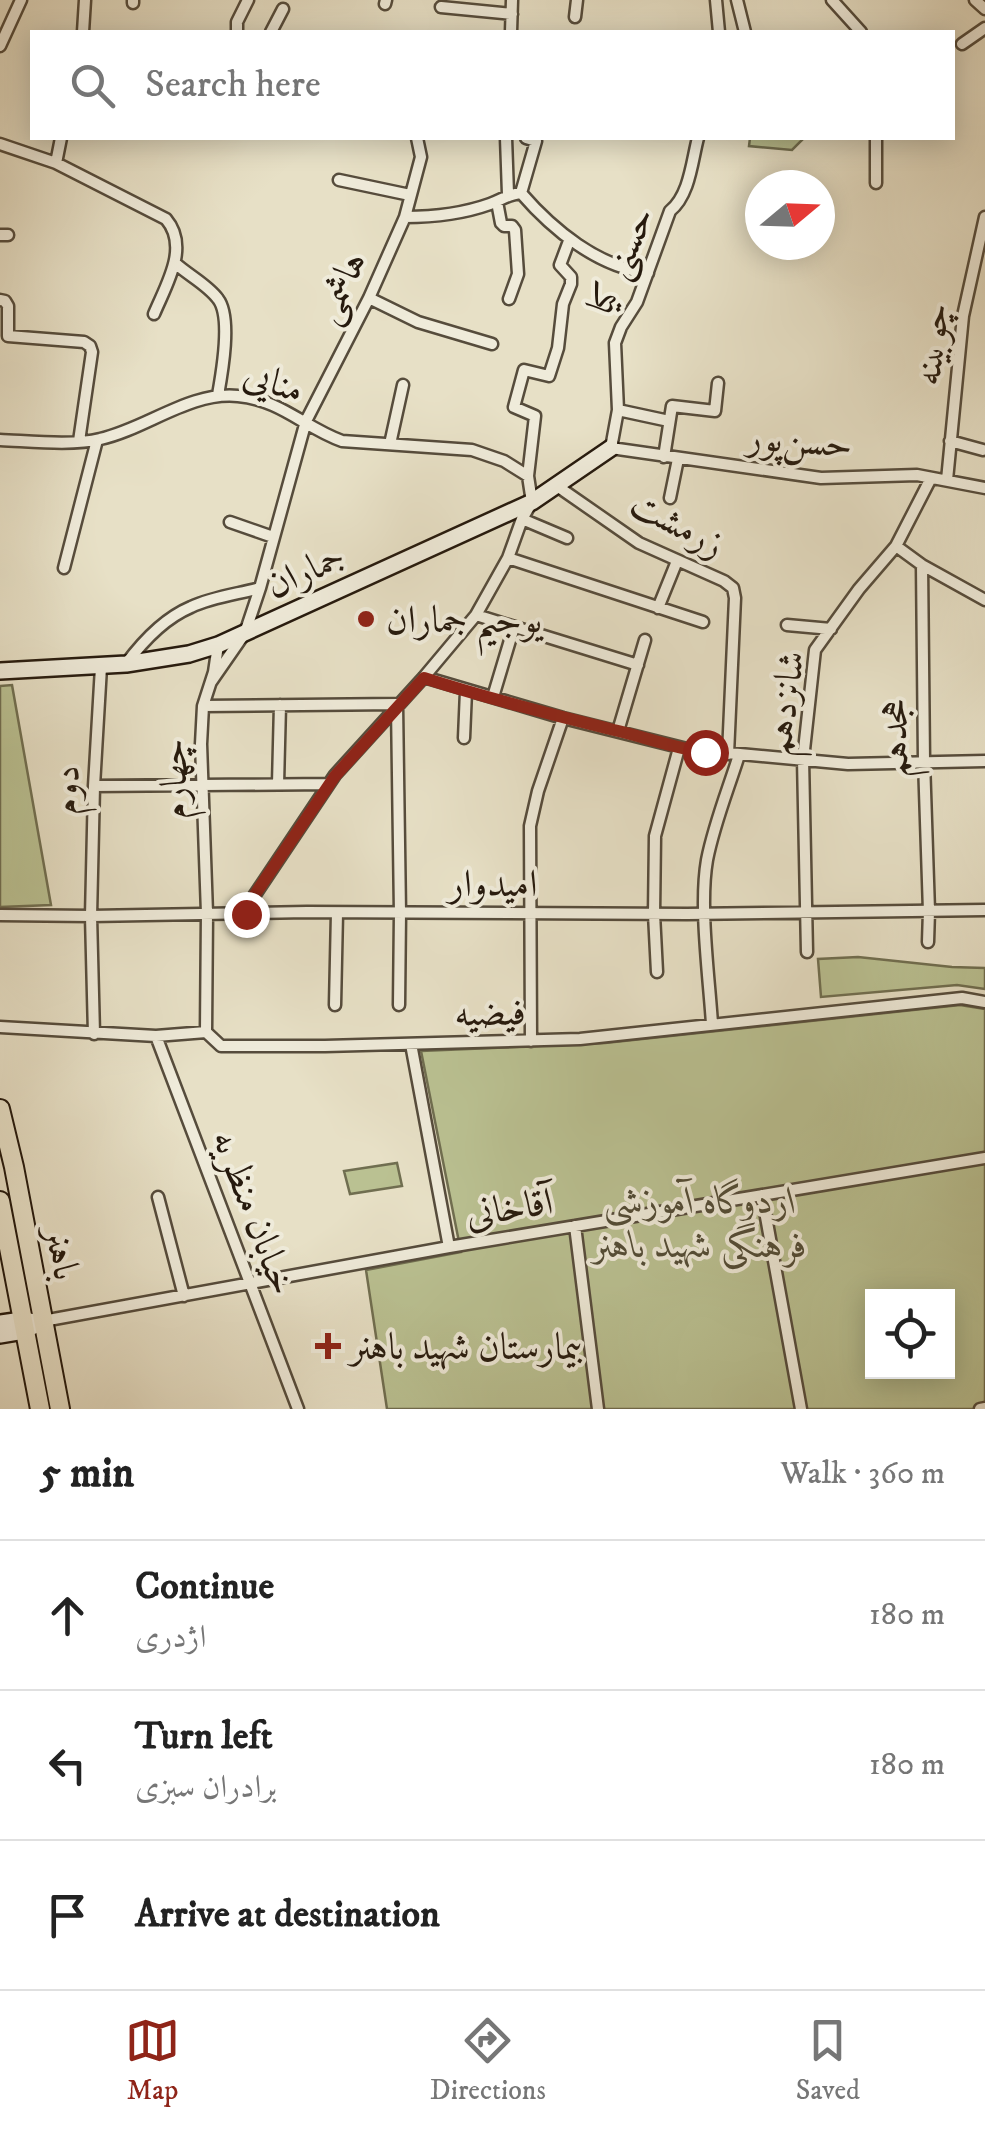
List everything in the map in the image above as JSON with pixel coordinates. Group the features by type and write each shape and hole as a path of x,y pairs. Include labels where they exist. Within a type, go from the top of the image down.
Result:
{"main road":[{"name":"جماران","path":"0,671 101,667 189,654 218,645 532,502 611,448"},
{"name":"باهنر","path":"0,1109 14,1167 40,1409"},
{"name":"باهنر","path":"0,1201 32,1324 60,1409"},
{"path":"0,1324 32,1324"},
{"path":"0,1335 32,1324"}],"street":[{"path":"0,46 20,0"},
{"path":"83,30 85,0"},
{"path":"237,30 248,0"},
{"path":"512,0 512,30"},
{"path":"575,16 577,0"},
{"path":"716,0 719,30"},
{"path":"737,0 744,30"},
{"path":"832,0 859,30"},
{"path":"976,0 985,9"},
{"path":"441,6 512,14"},
{"path":"272,30 283,10"},
{"path":"962,44 985,28"},
{"path":"56,163 61,140"},
{"name":"هاشمی","path":"210,682 245,632 306,421 406,217 421,158 417,140"},
{"path":"506,140 508,194"},
{"path":"520,193 536,141 533,140"},
{"name":"حسنی کیا","path":"611,448 618,410 615,344 637,302 670,210 678,205 687,183 698,140"},
{"path":"876,140 876,183"},
{"path":"0,144 56,163 166,219 177,241 175,263 154,314"},
{"path":"339,180 410,195"},
{"path":"406,217 466,212 497,202 508,194 520,193 569,241 630,270 648,272"},
{"path":"497,202 501,223 514,228 518,274 509,299"},
{"name":"چوبینه","path":"946,480 963,316 985,216"},
{"path":"246,914 329,784 476,615 508,558 532,502 528,476 535,416 514,408 524,370 549,376 556,358 563,304 571,284 560,264 569,241"},
{"path":"175,263 222,303 223,369 218,395"},
{"path":"369,298 418,322 492,344"},
{"path":"0,300 8,306 8,336 84,342 90,346 79,441"},
{"path":"664,456 672,406 715,411 718,382"},
{"path":"390,444 404,385"},
{"name":"منایی","path":"0,440 98,440 218,395 242,396 271,404 342,441 472,450 528,476"},
{"path":"618,410 669,421"},
{"path":"64,568 98,440"},
{"path":"950,441 983,450"},
{"name":"حسن‌پور","path":"611,448 821,478 904,475 985,488"},
{"path":"670,498 678,459"},
{"name":"شانزدهم","path":"807,952 803,759 815,650 896,546 931,478"},
{"name":"زرمشت","path":"557,486 640,543 724,581 736,598 734,755 706,864 712,1024"},
{"path":"522,518 566,538"},
{"path":"230,522 273,537"},
{"path":"896,546 985,600"},
{"path":"508,558 703,622"},
{"path":"658,608 677,561"},
{"name":"هجدهم","path":"922,564 928,942"},
{"path":"126,664 139,646 181,612 260,588"},
{"path":"476,615 638,666"},
{"path":"787,625 831,629"},
{"path":"493,697 514,627"},
{"path":"618,730 645,640"},
{"name":"چهارم","path":"206,1032 207,914 201,744 204,706 218,645"},
{"name":"دوم","path":"94,1034 90,916 101,667"},
{"path":"424,678 678,748 848,764 985,761"},
{"path":"464,738 466,691"},
{"path":"204,706 397,704"},
{"path":"397,704 399,1005"},
{"path":"278,784 280,705"},
{"path":"531,1040 530,826 562,718"},
{"path":"657,972 655,836 678,748"},
{"path":"94,786 329,784"},
{"name":"امیدوار","path":"0,915 985,910"},
{"path":"336,1005 337,912"},
{"name":"فیضیه","path":"0,1027 156,1036 206,1032 221,1046 411,1044 580,1039 962,998 985,1002"},
{"name":"خیابان منظریه","path":"156,1036 298,1409"},
{"path":"411,1044 449,1247"},
{"name":"آقاخانی","path":"32,1324 449,1247 985,1158"},
{"path":"762,1195 801,1409"},
{"path":"158,1197 184,1296"},
{"path":"575,1226 598,1409"}],"green space":[{"path":"750,140 802,140 792,150 749,146"},
{"path":"12,685 51,905 0,907 0,686"},
{"path":"858,957 985,968 985,989 957,985 821,997 818,959"},
{"name":"اردوگاه آموزشی فرهنگی شهید باهنر","path":"960,1005 985,1009 985,1409 387,1409 366,1270 461,1252 421,1051 605,1043"},
{"path":"397,1163 402,1186 350,1194 344,1171"}],"place":[{"name":"یوجیم جماران","path":"366,619"},
{"name":"بیمارستان شهید باهنر","path":"328,1346"}],"route":[{"path":"246,914 254,896 335,776 424,678 562,718 705,752"}]}
